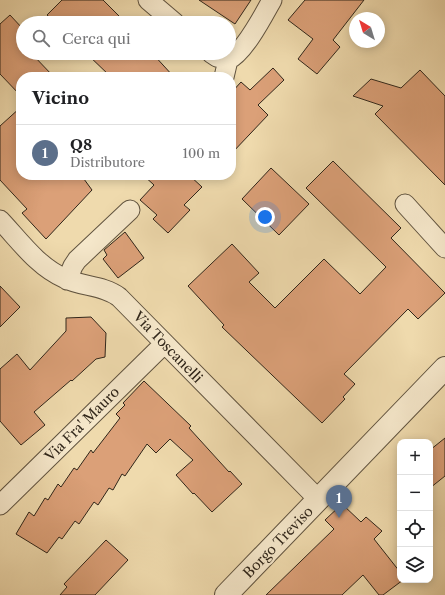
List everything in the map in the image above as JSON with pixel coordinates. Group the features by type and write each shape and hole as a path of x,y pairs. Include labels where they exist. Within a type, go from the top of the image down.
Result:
{"street":[{"path":"148,0 167,16"},
{"path":"236,54 247,41 272,0"},
{"path":"405,204 445,248"},
{"path":"67,280 77,260 130,210"},
{"name":"Via Toscanelli","path":"0,220 41,263 54,273 67,280 115,294 319,500"},
{"name":"Via Fra' Mauro","path":"0,505 164,344"},
{"name":"Borgo Treviso","path":"226,595 445,368"}],"building":[{"path":"62,0 103,0 119,16 48,16 47,15"},
{"path":"199,0 251,0 236,22 236,16 223,16"},
{"path":"305,0 364,0 355,12 349,12 349,19 333,40 340,47 317,74 298,59 313,39 288,20"},
{"path":"10,15 16,21 16,60 38,60 49,72 16,72 16,91 0,74 0,24"},
{"path":"93,60 158,60 169,72 106,72"},
{"path":"273,68 284,80 258,105 268,115 236,149 236,88 241,82 250,90"},
{"path":"420,70 445,96 445,185 375,114 383,106 353,96 371,79 401,88"},
{"path":"16,112 16,180 85,180 92,190 46,239 22,213 27,209 0,180 0,126"},
{"path":"333,161 401,228 391,238 445,293 418,319 408,309 344,374 355,384 343,397 345,399 322,423 222,327 224,325 188,286 232,244 259,273 249,282 275,308 324,259 360,294 386,267 306,188"},
{"path":"271,168 309,204 279,235 242,199"},
{"path":"148,180 194,180 202,187 184,205 190,210 168,233 153,219 157,215 140,200 154,185"},
{"path":"125,232 144,258 118,278 103,259 107,255 104,250"},
{"path":"0,286 20,307 0,327"},
{"path":"91,317 106,333 105,357 96,359 34,412 45,425 21,445 0,421 0,369 17,354 30,370 66,331 66,318"},
{"path":"144,381 191,426 189,428 242,484 212,512 176,475 193,460 170,439 156,453 147,444 125,476 122,474 113,490 109,488 98,505 94,502 79,524 75,521 62,539 59,537 47,553 16,534 29,512 34,516 45,498 48,500 58,484 61,487 74,468 77,470 91,450 93,453 120,418 116,414 125,405 123,403"},
{"path":"445,438 445,476 433,486 433,475 433,448"},
{"path":"342,504 361,522 366,517 382,531 374,539 397,568 397,583 399,583 383,595 379,595 363,575 342,595 266,595 334,529 325,520"},
{"path":"106,540 128,560 95,595 60,595 67,587 64,584"}],"place":[{"name":"Q8","path":"339,518"}]}
